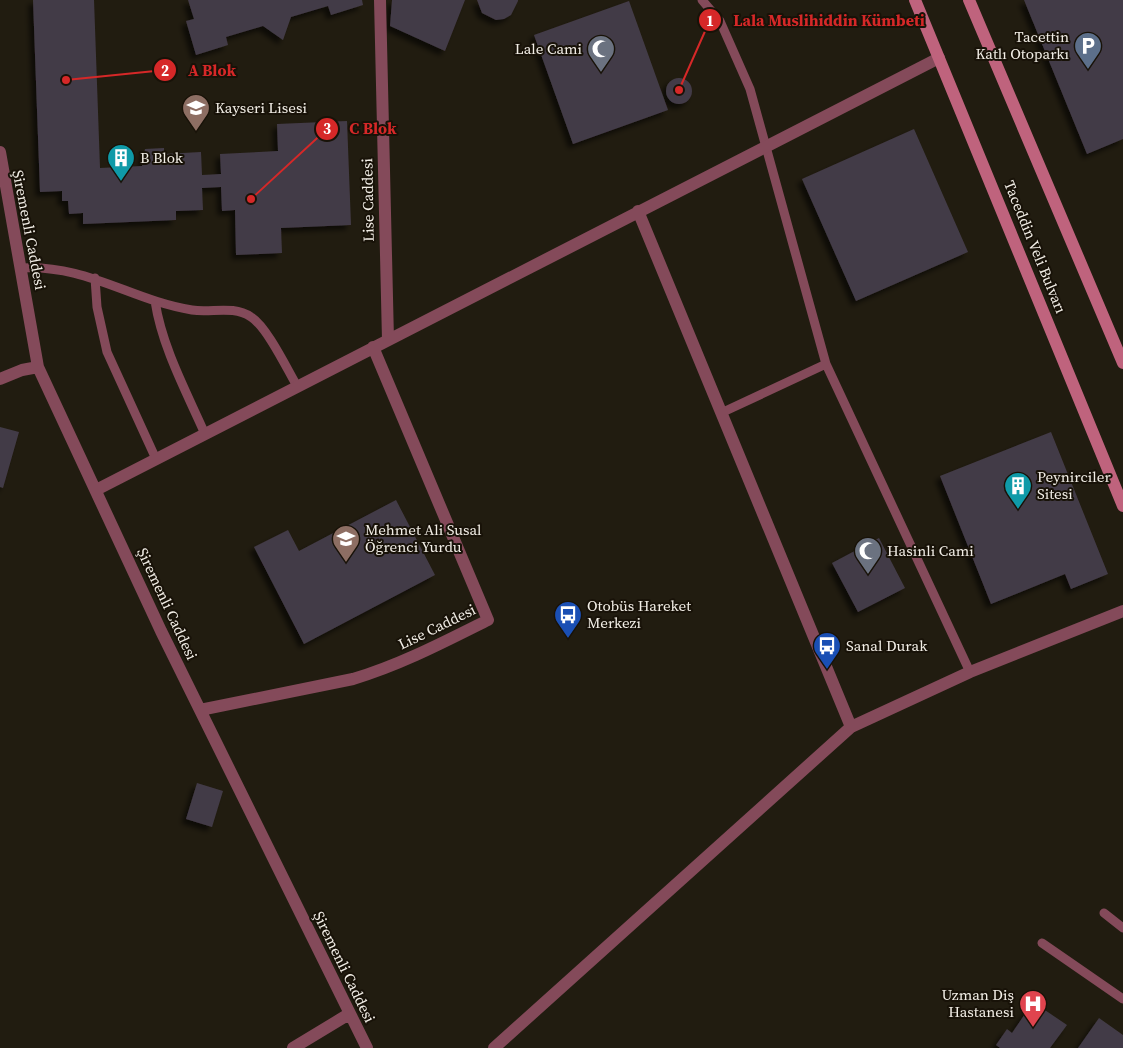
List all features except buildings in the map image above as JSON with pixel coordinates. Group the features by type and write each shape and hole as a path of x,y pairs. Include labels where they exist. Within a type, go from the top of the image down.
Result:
{"street":[{"name":"Lise Caddesi","path":"380,0 388,340"},
{"name":"Taceddin Veli Bulvarı","path":"915,0 1123,506"},
{"path":"969,0 1123,363"},
{"path":"96,490 939,58"},
{"name":"Şiremenli Caddesi","path":"0,152 0,167 38,367 200,710 367,1048"},
{"path":"638,211 851,727"},
{"name":"Lise Caddesi","path":"200,710 368,675 395,665 488,620 373,347"},
{"path":"0,379 22,370 38,367"},
{"path":"494,1048 851,727 970,672 1123,611"},
{"path":"293,1048 349,1014"}],"lane":[{"path":"702,0 720,21 750,89 826,364 970,672"},
{"path":"20,268 63,270 94,278 155,300 196,310 238,311 253,318 260,324 297,386"},
{"path":"94,278 97,307 107,352 156,459"},
{"path":"155,300 158,321 166,343 205,434"},
{"path":"721,414 826,364"},
{"path":"1104,913 1123,928"},
{"path":"1042,943 1123,999"}],"place":[{"name":"Tacettin Katlı Otoparkı","path":"1088,70"},
{"name":"Lale Cami","path":"601,73"},
{"name":"A Blok","path":"66,80"},
{"name":"Lala Muslihiddin Kümbeti","path":"679,90"},
{"name":"Kayseri Lisesi","path":"196,132"},
{"name":"B Blok","path":"121,182"},
{"name":"C Blok","path":"251,199"},
{"name":"Peynirciler Sitesi","path":"1018,510"},
{"name":"Mehmet Ali Susal Öğrenci Yurdu","path":"346,563"},
{"name":"Hasinli Cami","path":"868,575"},
{"name":"Otobüs Hareket Merkezi","path":"568,639"},
{"name":"Sanal Durak","path":"827,670"},
{"name":"Uzman Diş Hastanesi","path":"1033,1028"}]}
